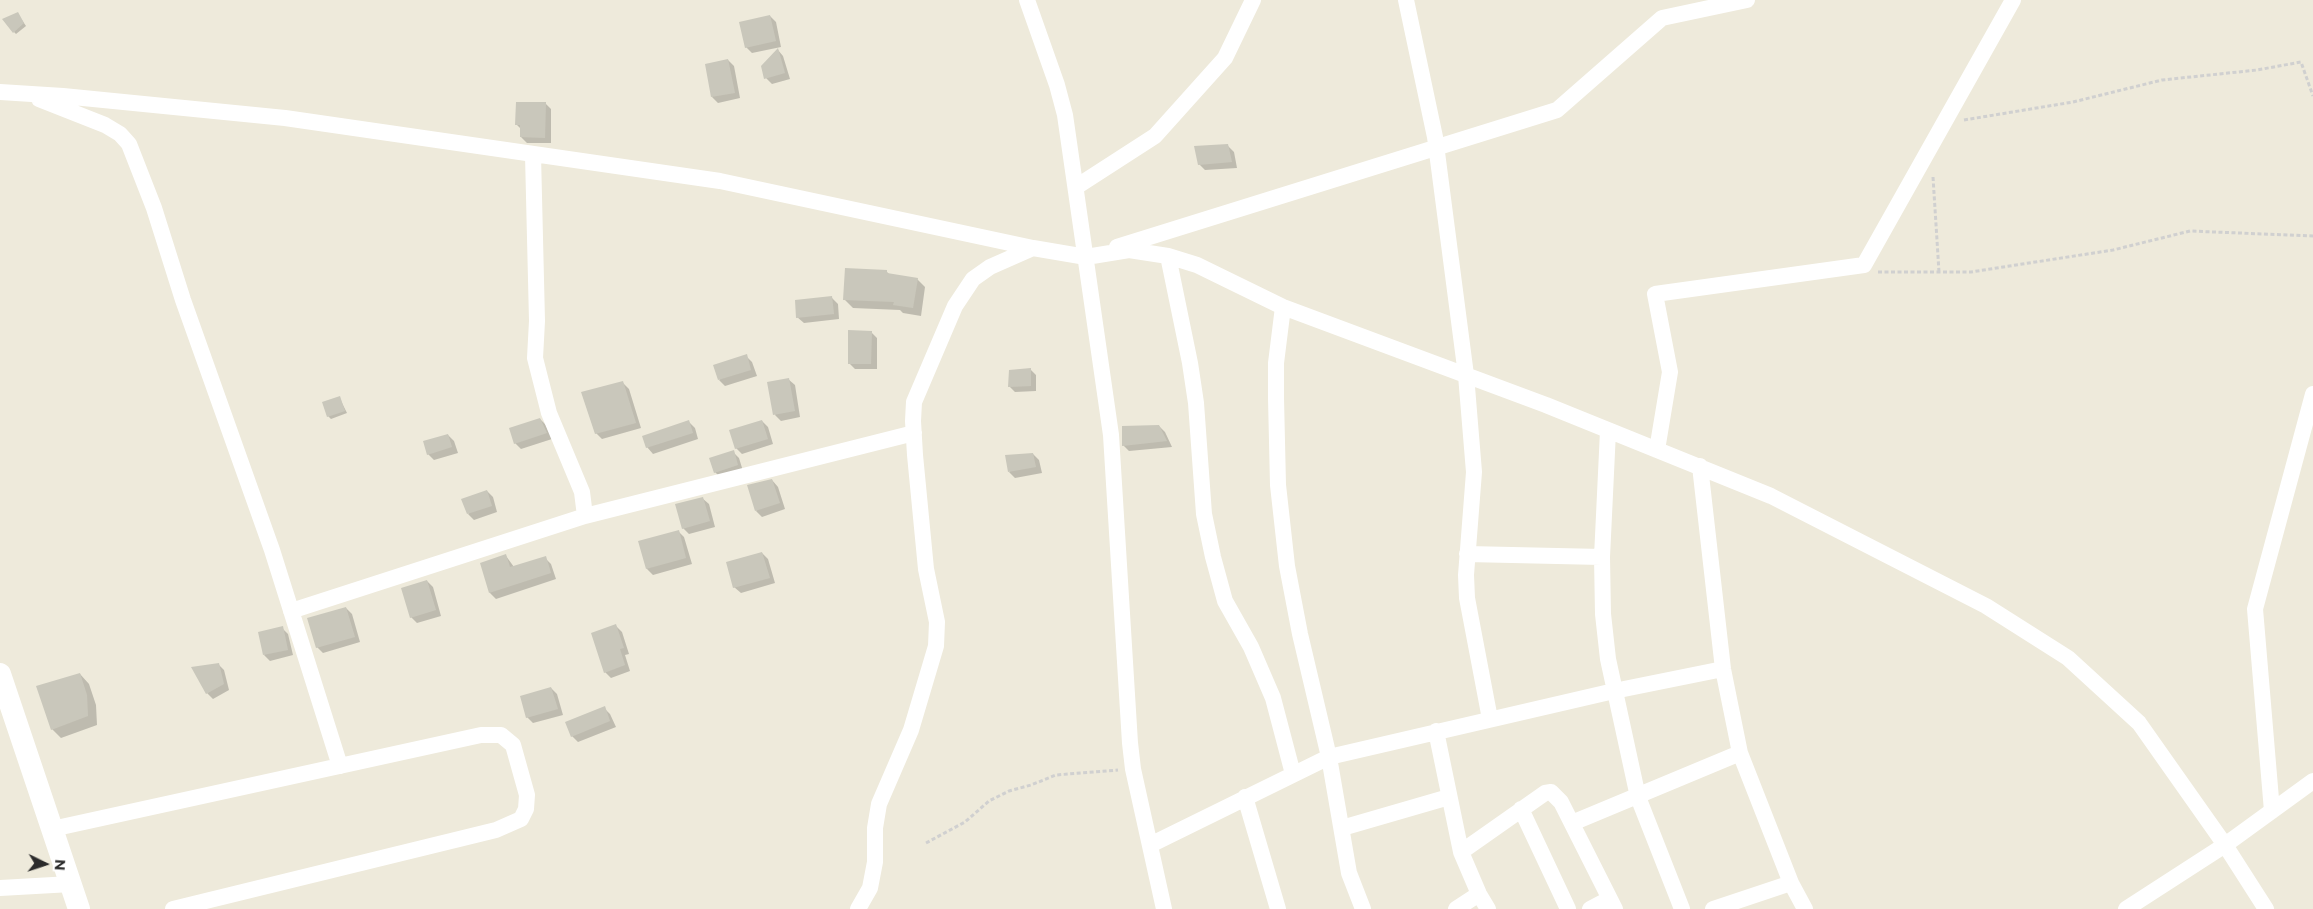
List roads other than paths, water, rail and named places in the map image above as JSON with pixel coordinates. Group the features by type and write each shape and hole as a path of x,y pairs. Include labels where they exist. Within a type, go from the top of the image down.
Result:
{"street":[{"path":"1027,0 1063,107 1076,187 1110,435 1133,769 1164,909"},
{"path":"1076,187 1155,136 1225,58 1253,0"},
{"path":"1406,0 1437,147 1466,375 1474,472 1467,554 1467,598 1490,719"},
{"path":"1086,257 1557,110 1662,18 1747,0"},
{"path":"1657,450 1670,372 1655,294 1864,265 2013,0"},
{"path":"0,92 285,118 720,181 1033,248 1086,257 1130,250 1168,256 1197,265 1283,307 1466,375 1608,432 1700,466 1771,496 1986,606 2068,658 2139,723 2225,845 2266,909"},
{"path":"26,93 105,125 120,134 129,144 154,208 183,300 268,541 340,766"},
{"path":"532,155 537,321 535,358 549,413 582,492 585,516"},
{"path":"858,909 870,888 875,862 875,828 879,804 910,730 936,646 937,622 926,569 914,433 914,402 955,306 974,279 990,267 1033,248"},
{"path":"1168,256 1193,379 1204,514 1213,556 1225,601 1251,647 1273,698 1292,774"},
{"path":"1283,307 1276,363 1278,485 1286,566 1329,757 1349,873 1364,909"},
{"path":"2272,811 2255,610 2313,394"},
{"path":"1608,432 1602,557 1603,614 1614,690 1638,797 1682,909"},
{"path":"291,611 585,516 914,433"},
{"path":"1700,466 1723,669 1740,753 1791,883 1805,909"},
{"path":"1467,554 1602,557"},
{"path":"1150,845 1329,757 1614,690 1723,669"},
{"path":"0,674 79,909"},
{"path":"1436,731 1448,797 1461,852 1479,894 1488,909"},
{"path":"52,829 481,735 501,735 513,745 527,795 526,809 521,818 496,830 173,909"},
{"path":"1572,823 1740,753"},
{"path":"2126,909 2225,845 2313,781"},
{"path":"1461,852 1521,809 1545,793 1551,792 1561,802 1612,904 1590,909"},
{"path":"1245,797 1278,909"},
{"path":"1342,828 1448,797"},
{"path":"1521,809 1568,909"},
{"path":"1713,909 1791,883"},
{"path":"0,888 70,884"},
{"path":"1456,909 1479,894"}]}
